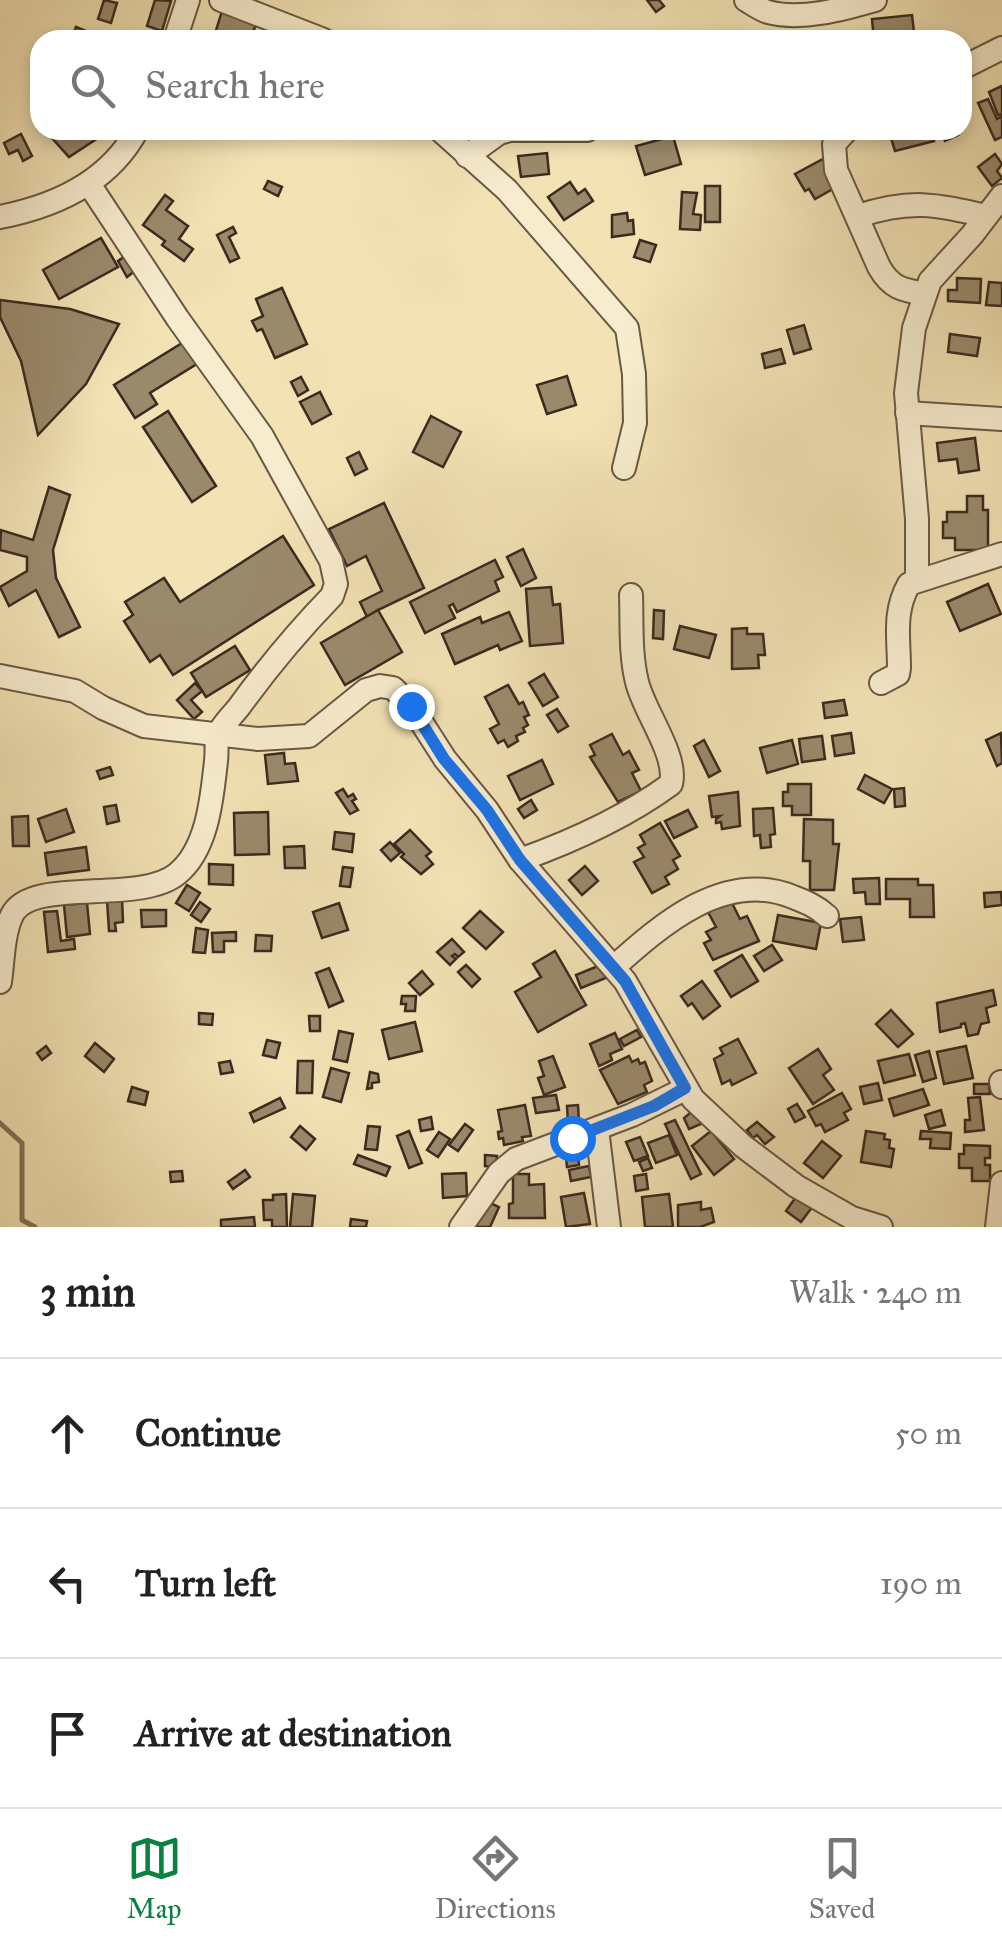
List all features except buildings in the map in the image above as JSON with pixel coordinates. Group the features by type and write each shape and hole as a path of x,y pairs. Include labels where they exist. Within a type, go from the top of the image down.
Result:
{"street":[{"path":"178,30 188,0"},
{"path":"221,0 298,30"},
{"path":"746,0 766,12 875,0"},
{"path":"972,63 1002,48"},
{"path":"0,218 38,210 89,184 132,140"},
{"path":"450,140 507,190 626,328 634,374 635,423 624,468"},
{"path":"467,156 489,140"},
{"path":"838,140 833,155 836,170 887,282 895,288 925,294"},
{"path":"0,982 9,926 22,902 60,894 154,886 176,875 189,861 211,800 218,735 276,656 332,596 336,584 331,560 262,436 178,319 89,184"},
{"path":"916,580 916,519 906,413 910,355 925,294 939,269 1002,196"},
{"path":"858,216 882,208 938,204 986,216"},
{"path":"906,413 1002,420"},
{"path":"881,684 898,674 900,606 908,584 1002,554"},
{"path":"520,860 603,825 672,784 670,761 635,676 631,595"},
{"path":"0,676 75,691 144,726 286,740 309,736 366,690 393,688 411,706 444,759 487,810 520,860 614,967 685,1088 711,1120 796,1186 839,1212 881,1227"},
{"path":"614,967 675,916 743,889 774,889 816,906 827,916"},
{"path":"461,1227 499,1173 516,1159 598,1129 685,1088"},
{"path":"598,1129 608,1227"},
{"path":"997,1227 1002,1183"}],"waterway":[{"path":"0,1123 22,1143 22,1220 35,1227"}],"route":[{"path":"411,706 444,759 487,810 520,860 625,981 685,1088 654,1106 572,1138"}]}
